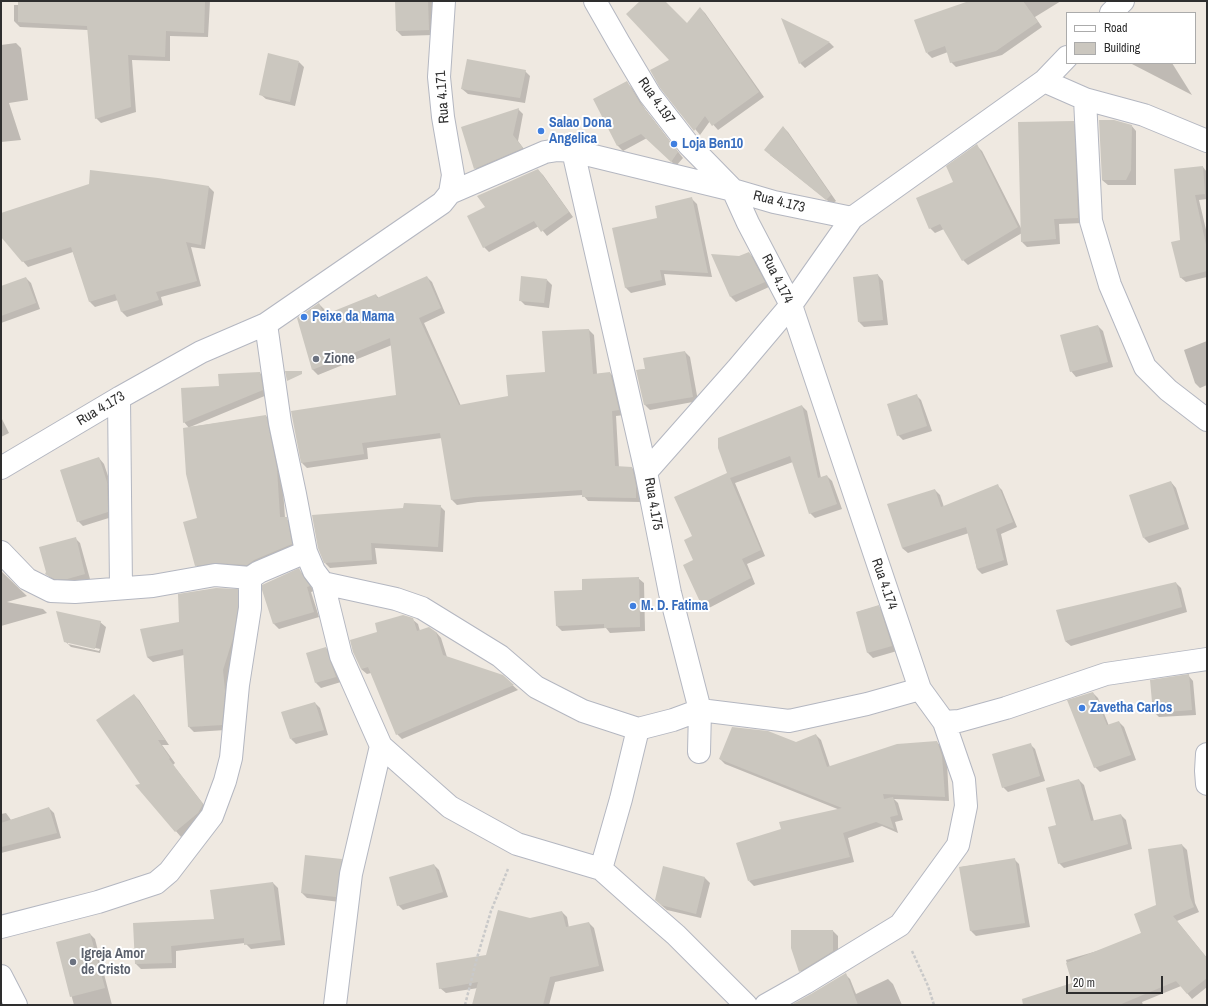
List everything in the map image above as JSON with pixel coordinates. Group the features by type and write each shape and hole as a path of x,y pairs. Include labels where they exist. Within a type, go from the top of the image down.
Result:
{"street":[{"name":"Rua 4.171","path":"444,1 443,41 439,77 443,118 453,175 450,193"},
{"name":"Rua 4.197","path":"595,1 650,94 688,144 733,190"},
{"path":"1112,12 1123,1"},
{"path":"852,218 1044,81 1066,59"},
{"path":"1044,81 1085,99 1144,115 1207,141"},
{"path":"1085,99 1091,221 1110,285 1145,367 1168,390 1207,420"},
{"name":"Rua 4.173","path":"1,468 119,398 201,352 266,324 442,203 450,193 545,152 558,150 573,152 733,190 774,202 852,218"},
{"path":"573,152 646,472"},
{"name":"Rua 4.174","path":"733,190 791,305 920,689 944,722 964,780 966,806 958,845 900,925"},
{"name":"Rua 4.175","path":"699,752 700,710 670,593 646,472 791,305 852,218"},
{"path":"266,324 280,423 306,552 314,571 323,583 341,656 381,746 450,808 517,844 601,869 676,935 746,1005"},
{"path":"119,398 121,588"},
{"path":"1,552 27,579 51,591 75,592 152,586 215,575 250,578 259,572 306,552"},
{"path":"1,927 98,902 156,883 169,872 212,816 231,758 238,685 250,608 250,578"},
{"path":"323,583 396,599 422,608 500,656 536,687 583,711 638,729 673,720 700,710 789,721 867,704 920,689"},
{"path":"944,722 959,721 1006,708 1106,674 1206,666"},
{"path":"601,869 621,799 638,729"},
{"path":"335,1005 352,874 381,746"},
{"path":"1207,754 1207,784"},
{"path":"766,1005 900,925"},
{"path":"1,976 16,1005"}],"path":[{"path":"465,1005 491,911 517,844"},
{"path":"900,925 928,986 934,1005"}],"building":[{"path":"18,1 205,1 204,33 166,31 165,57 128,55 131,107 95,119 87,26 18,22"},
{"path":"395,1 428,1 429,30 396,31"},
{"path":"640,1 665,1 687,23 700,7 759,92 712,126 705,116 694,131 660,88 650,70 669,60 626,14"},
{"path":"969,1 1023,1 1038,22 996,51 950,63 945,46 926,53 914,20"},
{"path":"781,18 830,42 799,64"},
{"path":"268,53 299,61 290,102 259,95"},
{"path":"467,59 526,70 520,98 461,89"},
{"path":"627,81 640,103 678,152 671,162 641,134 617,146 593,99"},
{"path":"519,108 513,135 523,148 474,169 461,127"},
{"path":"1099,120 1114,120 1132,125 1131,170 1126,180 1102,180"},
{"path":"1074,121 1078,218 1054,219 1056,239 1021,242 1018,122"},
{"path":"783,126 831,195 826,200 764,150"},
{"path":"977,144 1018,227 962,261 940,224 929,229 916,198 953,182 946,166"},
{"path":"1203,166 1205,194 1195,195 1207,249 1207,271 1180,278 1171,242 1180,240 1174,169"},
{"path":"538,169 569,212 541,232 534,221 483,248 467,216 485,207 477,196"},
{"path":"90,170 209,186 201,245 186,242 197,281 156,292 159,300 121,312 115,294 89,302 71,247 22,262 1,237 1,213 89,184"},
{"path":"692,197 708,273 660,270 662,280 625,288 612,228 657,218 655,206"},
{"path":"749,252 765,282 730,297 711,254 739,256"},
{"path":"878,274 883,320 858,322 853,277"},
{"path":"427,276 441,308 419,318 459,405 508,396 506,375 545,372 542,331 589,329 593,374 610,372 619,410 612,411 615,466 632,467 636,486 636,498 582,497 582,490 473,497 451,500 440,433 362,443 364,454 301,463 291,411 396,395 390,338 312,370 297,318 319,303 324,315 376,294 377,298"},
{"path":"521,276 547,279 544,303 519,301"},
{"path":"26,277 36,303 1,316 1,286"},
{"path":"1098,325 1108,362 1070,372 1060,335"},
{"path":"685,351 693,397 644,405 636,370 645,369 643,358"},
{"path":"285,371 302,371 302,374 287,381"},
{"path":"260,372 263,390 183,423 181,388 219,386 218,374"},
{"path":"917,394 927,426 897,436 887,404"},
{"path":"802,405 818,478 827,475 837,504 809,514 790,456 730,478 761,550 742,559 751,578 701,604 683,565 693,560 684,540 692,536 674,497 727,473 718,448 718,438"},
{"path":"266,415 277,469 280,517 287,517 292,544 254,560 247,565 216,563 195,566 183,522 197,518 186,474 183,428"},
{"path":"99,457 107,482 108,512 77,522 60,470"},
{"path":"1171,481 1185,524 1143,538 1129,495"},
{"path":"998,484 1013,522 996,529 1004,560 977,569 966,527 902,548 887,504 935,489 941,507"},
{"path":"404,503 441,505 438,547 371,543 372,560 324,563 318,548 312,515 403,508"},
{"path":"76,537 85,574 67,579 54,579 45,574 46,572 39,547"},
{"path":"299,568 310,586 307,587 314,612 273,624 262,590 262,585"},
{"path":"639,577 640,627 604,628 604,624 556,626 554,591 582,590 582,579"},
{"path":"1176,582 1182,607 1065,641 1056,610"},
{"path":"216,588 238,589 238,607 233,638 223,670 225,691 222,725 188,727 183,649 147,657 140,629 179,622 178,594"},
{"path":"879,605 892,646 867,653 856,612"},
{"path":"56,611 101,621 95,649 64,642"},
{"path":"403,615 413,618 417,631 429,627 436,632 443,655 503,675 514,685 396,735 368,667 361,669 353,652 350,640 377,632 375,623"},
{"path":"326,647 336,677 315,683 306,653"},
{"path":"1189,674 1192,710 1153,713 1150,680"},
{"path":"1093,692 1107,725 1119,721 1131,755 1094,768 1067,700"},
{"path":"134,694 165,740 158,740 170,758 169,759 203,804 198,813 175,832 135,785 140,784 96,720"},
{"path":"315,702 324,730 290,739 281,712"},
{"path":"732,727 768,731 796,742 816,734 827,767 897,744 937,741 942,756 945,797 883,794 884,799 893,797 898,815 890,817 894,829 876,822 843,833 850,857 748,881 736,843 781,829 779,822 842,808 719,759"},
{"path":"1031,743 1040,776 1002,788 992,754"},
{"path":"1079,779 1091,821 1121,814 1128,844 1058,864 1048,827 1056,825 1046,788"},
{"path":"49,807 57,833 1,847 1,823"},
{"path":"1182,844 1190,897 1194,907 1173,916 1207,958 1207,978 1187,994 1176,981 1119,1005 1023,1005 1022,999 1072,983 1066,963 1141,933 1134,914 1156,905 1148,849"},
{"path":"305,855 342,859 336,897 301,893"},
{"path":"1015,858 1025,923 970,931 959,867"},
{"path":"434,864 443,892 397,906 389,877"},
{"path":"663,866 705,877 696,914 661,905 655,900"},
{"path":"273,882 281,940 244,945 244,938 171,946 172,963 135,964 133,923 214,919 210,890"},
{"path":"498,910 530,918 562,911 566,927 589,922 599,966 550,977 543,1005 472,1005 478,982 439,989 436,963 486,955"},
{"path":"791,930 833,930 833,951 799,972 791,948"},
{"path":"90,933 105,988 70,997 56,942"},
{"path":"846,973 858,1005 791,1005 811,994"}],"place":[{"name":"Salao Dona Angelica","path":"541,131"},
{"name":"Loja Ben10","path":"674,144"},
{"name":"Peixe da Mama","path":"304,317"},
{"name":"Zione","path":"316,359"},
{"name":"M. D. Fatima","path":"633,606"},
{"name":"Zavetha Carlos","path":"1082,708"},
{"name":"Igreja Amor de Cristo","path":"73,962"}]}
